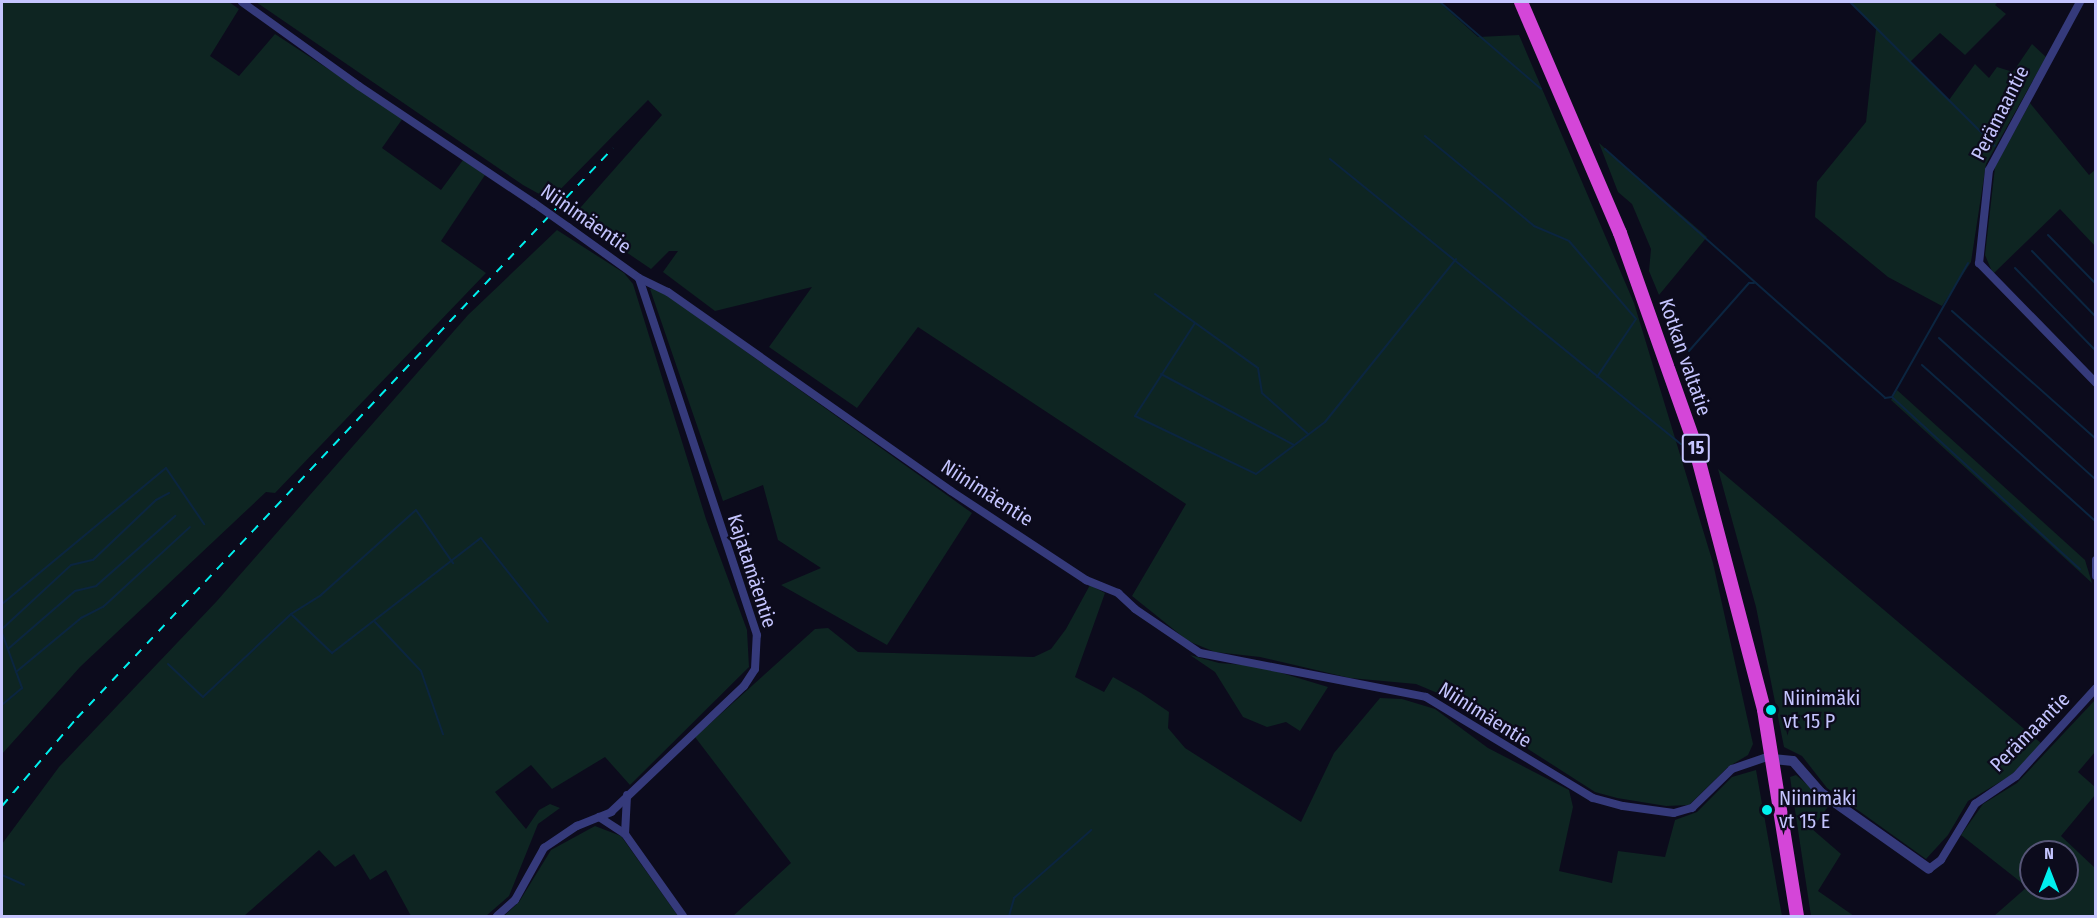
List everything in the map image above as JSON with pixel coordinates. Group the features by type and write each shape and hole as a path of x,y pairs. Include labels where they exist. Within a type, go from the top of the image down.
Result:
{"highway":[{"name":"Kotkan valtatie","path":"1521,2 1620,233 1690,428 1723,543 1773,757 1797,916"}],"street":[{"name":"Niinimäentie","path":"242,2 359,86 534,203 639,278 668,292 951,490 1086,580 1118,593 1135,609 1200,653 1419,694 1593,798 1623,806 1674,813 1692,808 1732,769 1773,757"},
{"name":"Perämaantie","path":"2080,2 1989,170 1979,263 2096,383"},
{"name":"Kajatamäentie","path":"497,916 515,900 544,848 568,831 611,812 744,686 755,669 758,650 757,635 639,278"},
{"path":"2096,560 2096,576"},
{"name":"Perämaantie","path":"1773,757 1793,761 1820,792 1929,869 1941,860 1975,804 2016,776 2096,688"},
{"path":"625,834 627,795"},
{"path":"599,818 625,834 683,916"}],"green space":[{"path":"2,2 229,2 239,9 210,56 239,76 275,34 403,118 382,148 441,190 463,160 485,175 441,241 486,273 275,493 266,492 80,667 2,754"},
{"path":"256,2 1439,2 1478,37 1519,35 1634,303 1713,563 1753,744 1748,755 1728,767 1689,805 1666,806 1617,798 1595,792 1447,697 1416,684 1350,678 1260,657 1215,652 1188,641 1132,596 1186,504 918,327 857,408 769,347 812,287 715,311 663,272 678,251 669,251 651,269 573,216 662,115 648,100 550,200 523,185"},
{"path":"1851,2 1998,2 1995,5 2006,14 1965,55 1940,33 1910,62 1949,100 1975,64 1989,78 1997,67 2013,72 2032,44 2046,57 1986,164 1971,262 1942,306 1888,277 1815,217 1817,182 1866,122 1876,29"},
{"path":"2030,103 2089,175 2095,170 2095,246 2060,209 1993,274 1985,255 1995,167"},
{"path":"1599,143 1707,237 1659,295 1649,271 1651,249 1632,204 1618,192"},
{"path":"557,230 624,273 633,284 706,519 747,630 749,667 630,785 605,757 552,789 531,765 495,792 526,829 539,810 550,804 560,808 538,824 509,896 486,916 411,916 386,870 370,880 354,854 335,867 319,850 244,916 2,916 2,844 59,767 216,602 468,315"},
{"path":"657,288 972,513 887,645 781,585 821,568 778,540 763,485 723,501 650,289"},
{"path":"1897,390 2085,560 2092,583 1891,400"},
{"path":"1718,469 2042,744 2010,776 1968,801 1948,835 1926,859 1827,788 1802,756 1784,747 1756,607"},
{"path":"1090,585 1105,593 1075,677 1104,692 1113,677 1141,693 1169,712 1168,728 1185,748 1301,822 1334,753 1380,698 1402,699 1435,709 1488,748 1569,790 1573,807 1559,871 1612,883 1618,851 1665,857 1675,820 1697,812 1732,777 1756,770 1782,916 733,916 791,863 695,737 815,629 828,628 858,652 1034,657 1051,649 1066,629"},
{"path":"1190,655 1219,663 1258,666 1328,687 1300,731 1286,722 1267,727 1243,717 1215,672"},
{"path":"2095,700 2095,752 2078,772 2095,787 2095,795 2061,836 2065,840 2019,840 2019,881 1961,835 1983,804 2017,783"},
{"path":"1796,775 1830,804 1812,829 1841,854 1818,891 1854,916 1811,916 1790,777"},
{"path":"595,826 621,836 678,916 504,916 519,902 551,850"},
{"path":"2079,853 2095,868 2095,916 1994,916 2019,894 2019,900 2079,900"}],"waterway":[{"path":"1440,2 1541,89"},
{"path":"1850,2 1995,146"},
{"path":"1425,136 1534,226 1569,241 1636,319 1597,377"},
{"path":"1605,149 1885,398 1892,397 1968,263"},
{"path":"1330,159 1681,444"},
{"path":"2048,235 2096,284"},
{"path":"2032,251 2096,317"},
{"path":"1195,323 1135,416 1256,474 1325,422 1456,259"},
{"path":"2015,268 2096,351"},
{"path":"1689,351 1749,283 1754,283"},
{"path":"1155,294 1258,368 1262,393 1308,434"},
{"path":"1952,311 2096,439"},
{"path":"1939,338 2096,480"},
{"path":"1922,365 2095,521"},
{"path":"1161,374 1294,445"},
{"path":"1892,397 2080,569"},
{"path":"2,604 166,468 204,524"},
{"path":"2,629 71,565 93,560 156,500 169,493"},
{"path":"168,664 203,697 291,614 321,595 416,510 453,563"},
{"path":"8,649 75,591 96,586 175,516"},
{"path":"16,672 81,618 103,607 190,527"},
{"path":"291,614 332,653 481,538 548,622"},
{"path":"375,622 421,671 443,734"},
{"path":"2,633 22,688 2,705"},
{"path":"1009,916 1014,898 1091,830"},
{"path":"2,875 24,885"}],"railway":[{"path":"2,806 77,718 613,148"}],"place":[{"name":"Niinimäki vt 15 P","path":"1771,710"},
{"name":"Niinimäki vt 15 E","path":"1767,810"}]}
